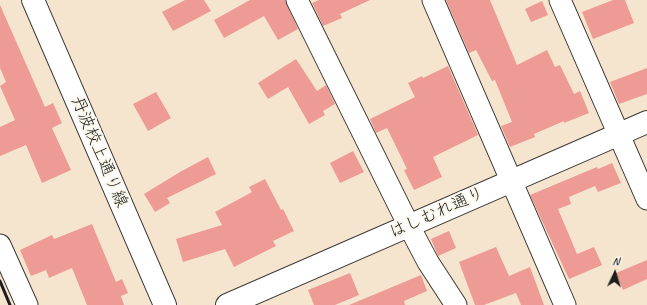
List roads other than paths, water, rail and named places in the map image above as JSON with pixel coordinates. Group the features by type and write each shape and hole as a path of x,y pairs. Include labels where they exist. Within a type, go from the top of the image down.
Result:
{"street":[{"name":"丹波校上通り線","path":"33,0 165,305"},
{"path":"298,0 409,226 428,262 456,305"},
{"path":"433,0 565,305"},
{"path":"560,0 647,199"},
{"name":"はしむれ通り","path":"227,305 647,122"},
{"path":"0,245 27,305"}],"railway":[{"path":"0,281 10,305"}]}
